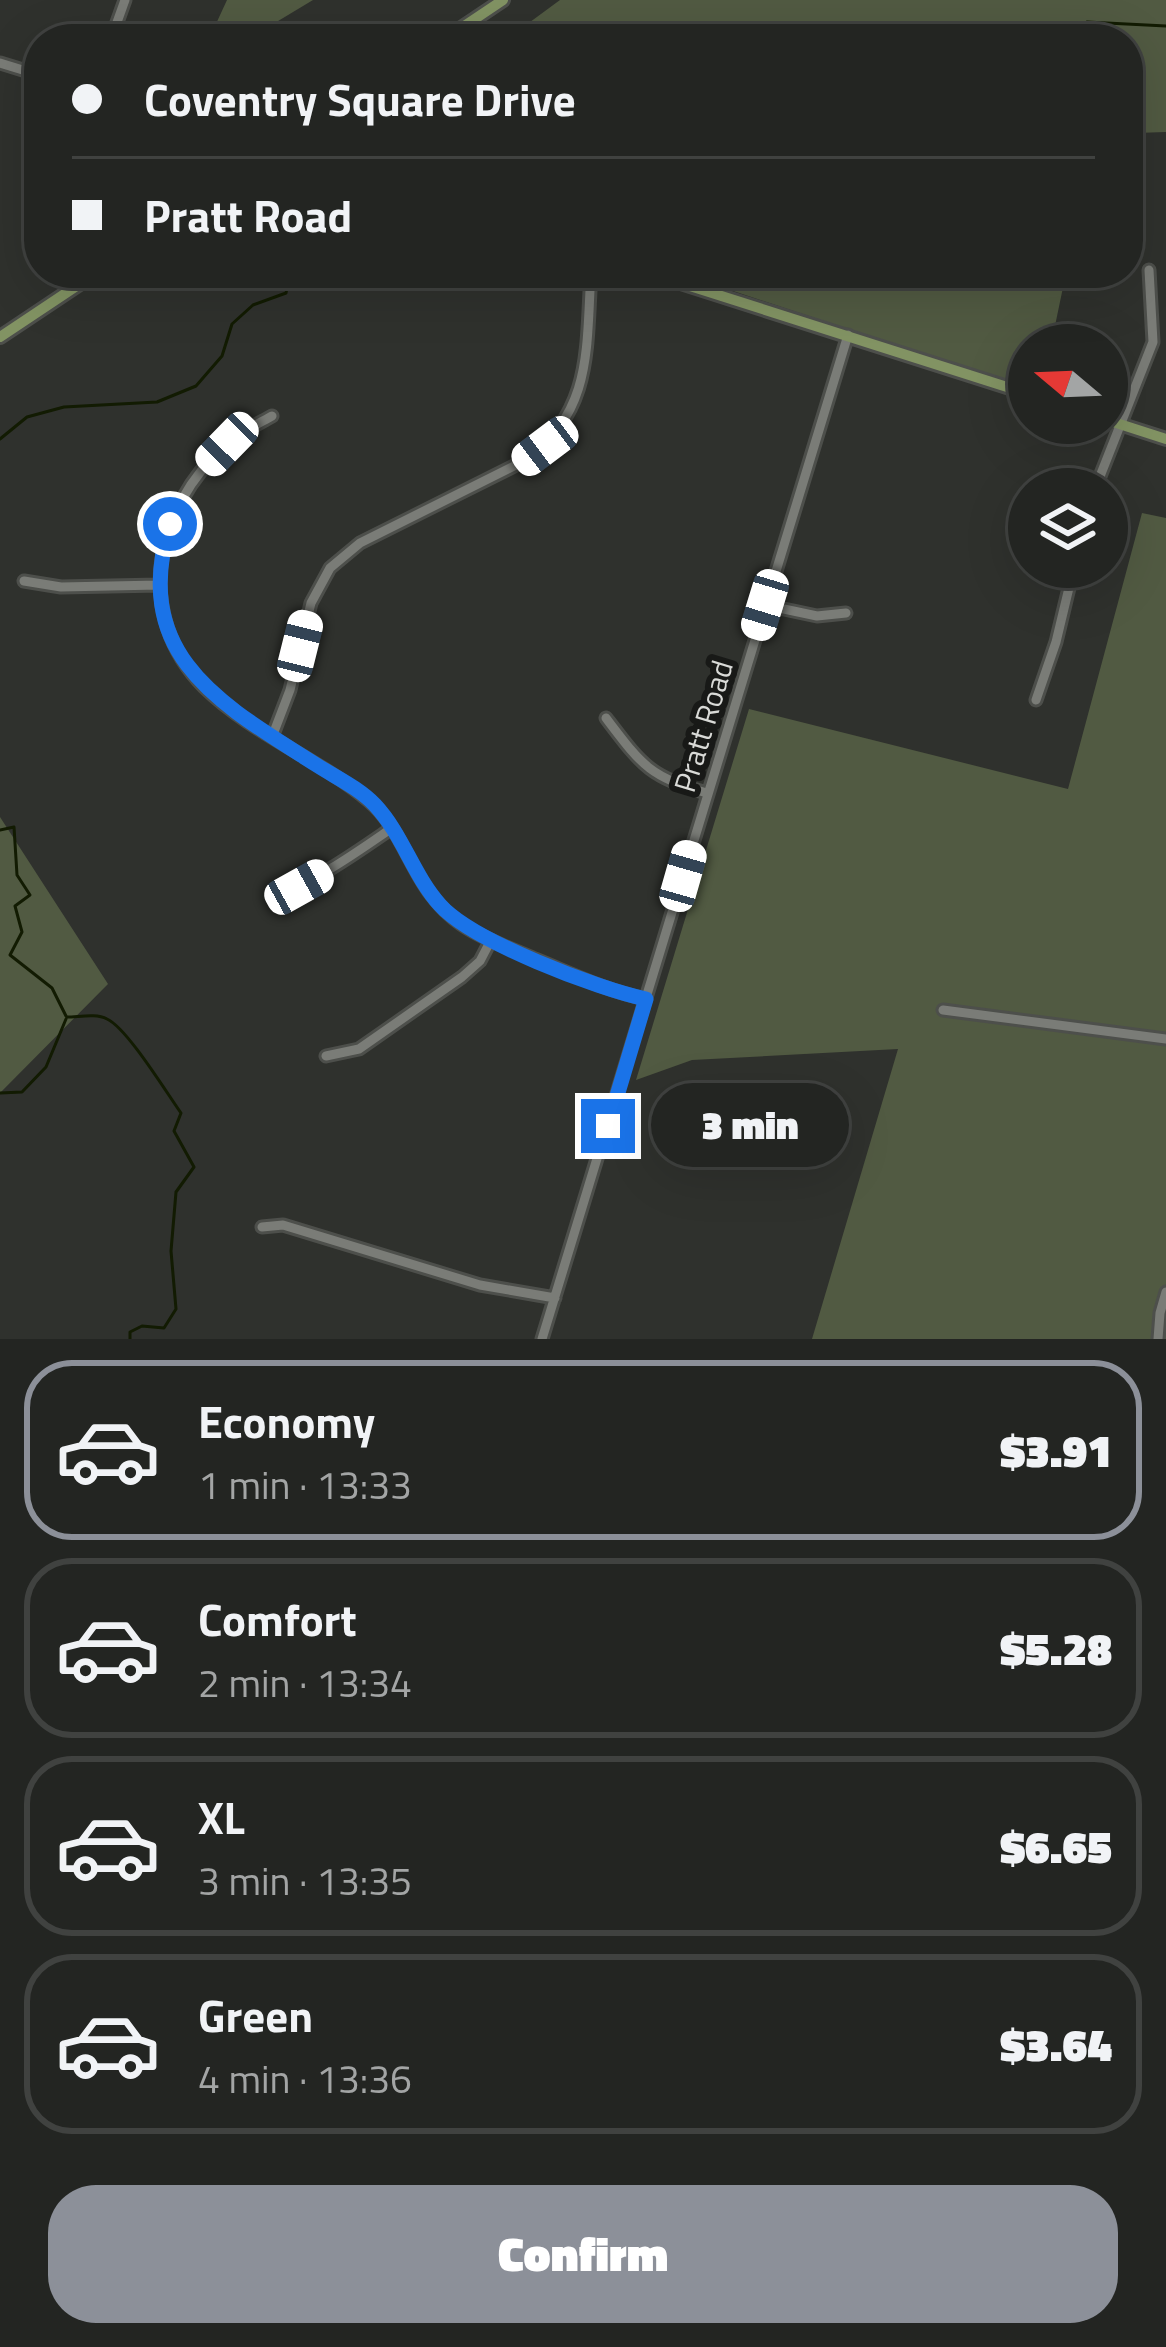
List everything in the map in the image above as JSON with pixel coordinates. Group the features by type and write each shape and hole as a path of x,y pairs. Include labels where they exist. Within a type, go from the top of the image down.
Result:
{"main road":[{"path":"467,24 503,0"},
{"path":"0,338 74,288"},
{"path":"698,288 1008,387"},
{"path":"1128,427 1166,440"}],"street":[{"path":"1128,393 1154,342 1149,270"},
{"path":"272,737 290,690 311,603 330,568 360,543 526,460 563,425 574,405 585,359 590,288"},
{"name":"Pratt Road","path":"542,1339 848,334"},
{"path":"272,416 227,444 202,470 180,500 163,544 159,585 169,632 182,659 224,705 375,805 418,876 461,924 615,993 646,999"},
{"path":"24,581 61,587 159,585"},
{"path":"1036,700 1069,588"},
{"path":"765,605 817,616 846,614"},
{"path":"606,718 655,775 707,794"},
{"path":"274,896 328,871 392,828"},
{"path":"326,1056 358,1049 445,989 480,961 491,940"},
{"path":"943,1010 1166,1040"},
{"path":"262,1227 283,1225 480,1285 555,1298"},
{"path":"1157,1339 1166,1292"}],"green space":[{"path":"227,0 313,0 273,24 216,24"},
{"path":"560,0 1166,0 1166,132 1143,133 1143,24 527,24"},
{"path":"724,288 1063,288 1055,324 1008,324 1008,382"},
{"path":"1142,513 1166,518 1166,1339 812,1339 898,1049 692,1060 636,1080 749,709 1068,789 1122,588 1128,588 1128,565"},
{"path":"0,817 108,984 0,1093"}],"waterway":[{"path":"1085,24 1126,24"},
{"path":"1143,25 1166,26"},
{"path":"0,439 27,417 64,407 157,402 196,386 222,356 232,324 253,305 286,293 287,288"},
{"path":"0,830 14,827 17,875 30,895 15,906 22,932 10,955 52,988 66,1016"},
{"path":"67,1017 103,1017 125,1035 181,1113 174,1131 194,1167 176,1192 171,1251 176,1309 164,1328 142,1326 130,1332 130,1339"},
{"path":"0,1093 22,1092 46,1067 66,1019"}],"route":[{"path":"170,524 159,585 163,610 182,659 203,685 224,705 375,805 429,892 461,924 615,993 646,999 608,1126"}]}
